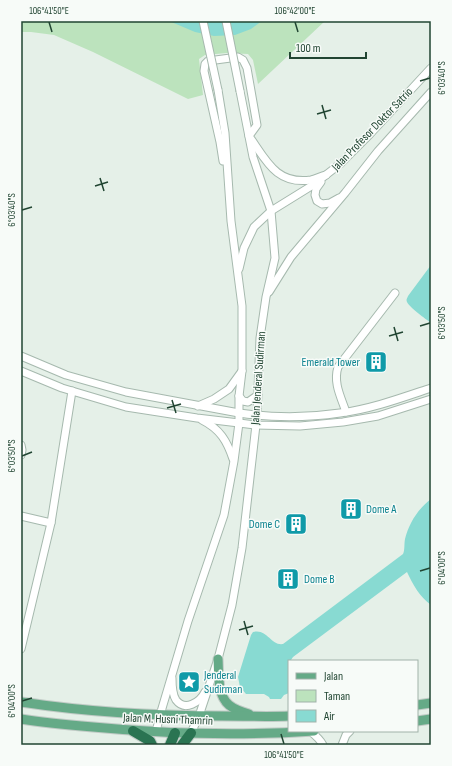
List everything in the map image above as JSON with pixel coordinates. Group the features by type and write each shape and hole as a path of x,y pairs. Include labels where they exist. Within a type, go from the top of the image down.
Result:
{"highway":[{"path":"133,731 150,742 152,745"},
{"path":"170,745 175,733"},
{"path":"182,745 191,733"}],"main road":[{"path":"218,659 220,689 225,701 235,709 256,716"},
{"name":"Jalan M. Husni Thamrin","path":"21,702 67,708 160,715 288,716"},
{"path":"418,705 431,703"},
{"name":"Jalan M. Husni Thamrin","path":"21,719 133,731 249,734 290,732"},
{"path":"418,721 431,719"}],"street":[{"name":"Jalan Jenderal Sudirman","path":"156,732 172,672 224,515 239,423 242,370 242,306 231,221 225,133 218,90 203,21"},
{"name":"Jalan Jenderal Sudirman","path":"191,733 199,716 218,659 232,605 239,564 257,416 260,338 266,297 275,258 271,212 253,157 226,21"},
{"path":"230,201 220,142 204,71 205,64 208,61 238,57 243,60 247,68 256,125 249,136 270,166 278,174 288,179 311,180 326,175"},
{"name":"Jalan Profesor Doktor Satrio","path":"238,275 244,248 254,227 271,212 313,185 340,164 431,68"},
{"name":"Jalan Profesor Doktor Satrio","path":"266,297 291,257 345,193 378,150 431,92"},
{"path":"326,175 316,189 315,195 318,201 322,204 330,203 345,193"},
{"path":"346,412 336,382 338,367 395,293"},
{"path":"21,356 66,376 126,392 257,416 300,417 346,412 375,406 431,388"},
{"path":"198,406 214,399 229,388 242,370"},
{"path":"21,371 72,392 126,407 239,423 300,426 343,422 378,416 431,399"},
{"path":"21,649 51,523 72,392"},
{"path":"240,396 243,401 248,402 258,396"},
{"path":"197,418 209,424 221,434 229,447 234,461"},
{"path":"21,445 21,455"},
{"path":"21,516 51,523"},
{"path":"172,672 174,695 178,702 184,705 189,705 200,699 211,680"},
{"path":"311,732 322,741 324,745"},
{"path":"342,745 349,732"}],"green space":[{"path":"21,21 325,21 258,84 253,60 248,54 227,53 205,55 199,59 203,95 188,99 93,52 54,35 21,32"}],"water":[{"path":"169,21 262,21 251,29 235,35 214,36 195,32"},
{"path":"431,265 431,323 411,307 407,300 408,296"},
{"path":"431,499 431,605 417,590 407,572 291,660 288,660 288,693 284,695 281,699 270,699 264,694 246,694 240,687 238,677 253,632 262,632 275,642 283,644 403,554 407,533 422,507"}],"place":[{"name":"Emerald Tower","path":"376,362"},
{"name":"Dome A","path":"351,509"},
{"name":"Dome C","path":"296,524"},
{"name":"Dome B","path":"288,579"},
{"name":"Jenderal Sudirman","path":"189,682"}]}
